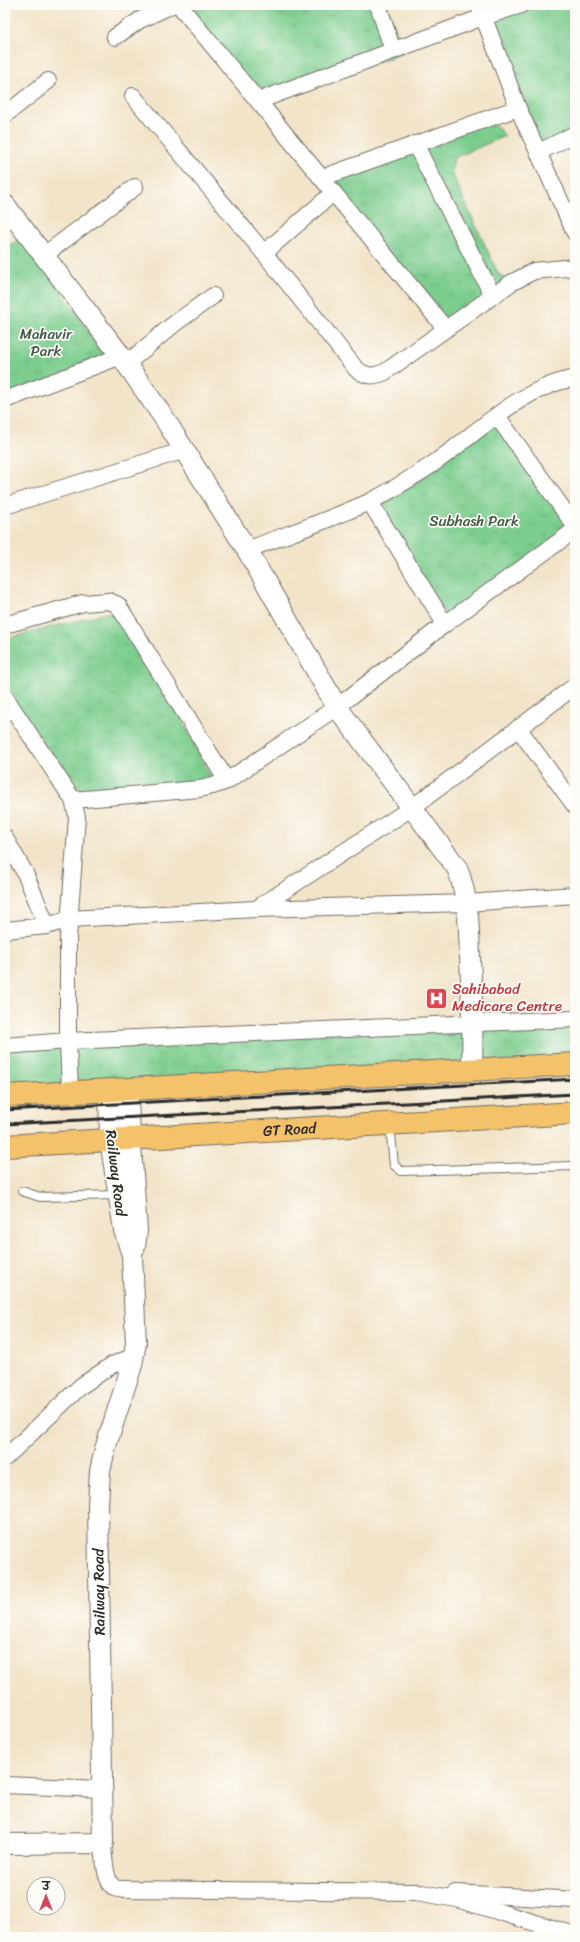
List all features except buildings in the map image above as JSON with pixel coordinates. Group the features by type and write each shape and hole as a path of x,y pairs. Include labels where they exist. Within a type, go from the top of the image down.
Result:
{"highway":[{"path":"5,1096 70,1091 118,1090 575,1064"},
{"name":"GT Road","path":"5,1146 575,1113"}],"street":[{"path":"115,37 140,20 172,5"},
{"path":"179,5 445,328"},
{"path":"378,5 393,51"},
{"path":"258,101 393,51 481,11 521,5"},
{"path":"481,11 518,108 540,152 575,233"},
{"path":"5,115 48,81"},
{"path":"133,96 264,253 356,369 365,375 374,376 385,372 492,294 534,271 575,267"},
{"path":"321,178 518,108"},
{"path":"540,152 575,134"},
{"path":"415,144 492,294"},
{"path":"43,256 135,187"},
{"path":"264,253 333,193"},
{"path":"8,216 43,256 124,360 185,450 247,550 337,707 457,868 463,882 467,903 473,1025 472,1070"},
{"path":"5,400 124,360 213,296"},
{"path":"247,550 370,502 448,455 497,416 544,387 558,381 575,378"},
{"path":"497,416 575,526"},
{"path":"5,506 185,450"},
{"path":"370,502 445,624"},
{"path":"73,800 199,789 227,781 337,707 445,624 575,530"},
{"path":"5,626 83,603 109,601 118,605 227,781"},
{"path":"256,910 412,807 575,686"},
{"path":"5,697 73,800 77,817 69,919 68,1041 70,1091"},
{"path":"518,728 575,806"},
{"path":"5,838 25,873 47,926"},
{"path":"5,930 47,926 69,919 256,910 467,903 575,895"},
{"path":"5,1046 68,1041 473,1025 575,1019"},
{"name":"Railway Road","path":"118,1090 120,1140 118,1195 124,1230 132,1255 135,1356 105,1449 100,1471 98,1505 103,1843 105,1865 109,1882 115,1888 160,1890 416,1892"},
{"name":"Railway Road","path":"120,1140 137,1231 136,1245 132,1255"},
{"path":"5,1458 81,1386 112,1365 135,1356"},
{"path":"5,1785 102,1789"},
{"path":"5,1844 103,1843"},
{"path":"416,1892 480,1893 575,1900"},
{"path":"416,1892 457,1899 575,1935"}],"lane":[{"path":"390,1124 394,1165 401,1171 575,1166"},
{"path":"22,1192 40,1197 118,1195"}],"green space":[{"path":"203,5 387,5 404,53 258,101 182,12"},
{"path":"542,5 575,5 575,130 541,147 495,20"},
{"path":"492,121 505,136 454,158 451,172 498,273 509,281 449,325 326,181"},
{"name":"Mahavir Park","path":"26,236 110,365 5,400 5,247"},
{"name":"Subhash Park","path":"497,422 574,535 452,625 373,503"},
{"path":"126,608 216,787 78,792 5,690 5,639"},
{"path":"575,1018 575,1065 5,1097 5,1048"}],"railway":[{"path":"5,1110 575,1079"},
{"path":"5,1124 575,1094"}],"place":[{"name":"Sahibabad Medicare Centre","path":"437,998"}]}
